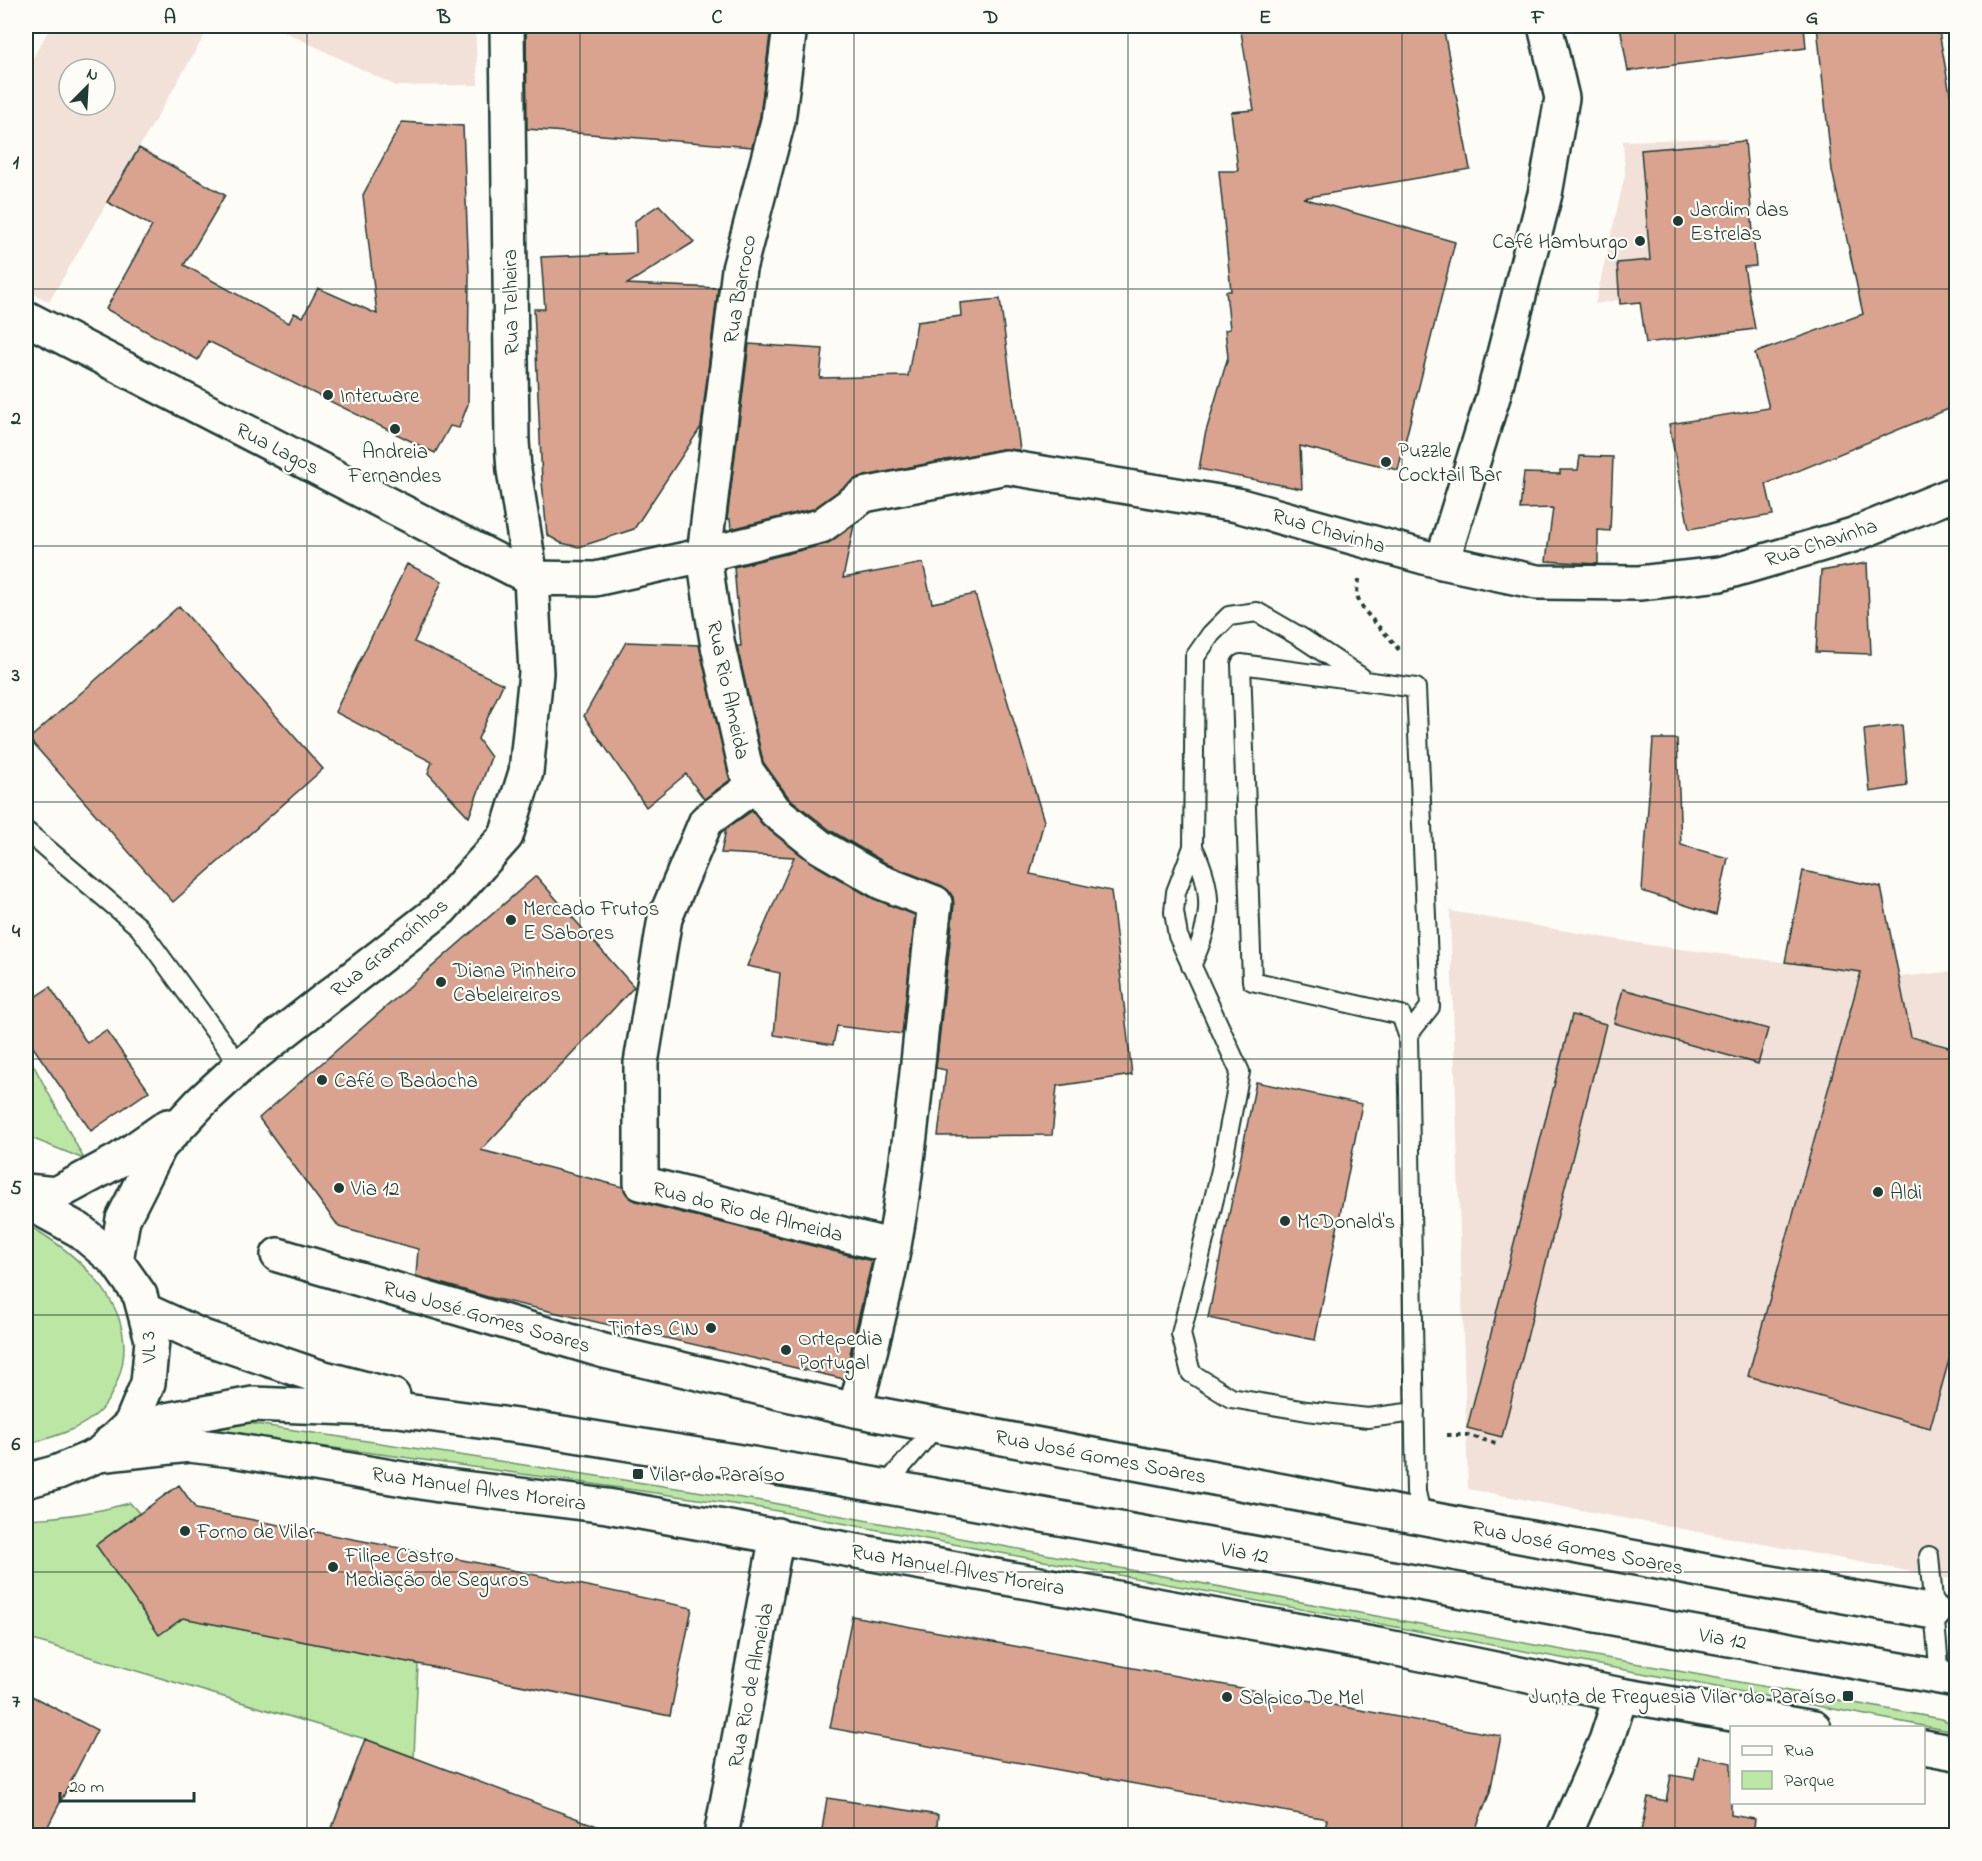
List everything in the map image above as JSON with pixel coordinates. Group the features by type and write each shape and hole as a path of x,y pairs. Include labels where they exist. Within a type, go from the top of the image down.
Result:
{"street":[{"name":"Rua Telheira","path":"507,26 512,441 514,470 531,578"},
{"name":"Rua Barroco","path":"704,555 739,269 778,122 790,26"},
{"path":"1442,562 1493,397 1545,194 1562,98 1545,26"},
{"name":"Rua Lagos","path":"26,318 531,578"},
{"name":"Rua Chavinha","path":"531,578 595,579 704,555 821,526 864,495 1006,467 1237,505 1442,562 1537,582 1639,583 1720,574 1853,535 1956,493"},
{"name":"Rua Rio Almeida","path":"704,555 718,645 746,770 775,811 819,846 881,882 935,903 913,1110 894,1247"},
{"name":"Rua Gramoínhos","path":"116,1261 123,1219 160,1146 201,1102 240,1066 441,909 506,836 526,772 534,695 536,643 531,578"},
{"name":"Rua do Rio de Almeida","path":"756,784 706,820 665,918 641,1063 641,1183 894,1247"},
{"name":"Rua Gramoínhos","path":"26,1191 56,1194 119,1160 201,1102"},
{"name":"VL 3","path":"26,1201 79,1230 116,1261 140,1295 152,1340 148,1383 131,1424 105,1448 58,1472 26,1481"},
{"path":"855,1410 894,1247"},
{"name":"Rua José Gomes Soares","path":"278,1255 604,1351 855,1410 1422,1518 1934,1612"},
{"name":"Via 12","path":"144,1310 203,1337 320,1377 532,1428"},
{"name":"Via 12","path":"105,1448 166,1420 253,1404 398,1410 532,1428 884,1487 1948,1679"},
{"name":"Rua Manuel Alves Moreira","path":"105,1448 189,1444 440,1485 607,1506 1383,1646 1621,1695 1802,1726"},
{"name":"Rua Rio de Almeida","path":"721,1836 777,1535"},
{"path":"1564,1836 1606,1741 1621,1695"},
{"path":"1925,1747 1956,1753"}],"lane":[{"path":"1366,681 1302,638 1257,612 1229,616 1211,634 1195,657 1193,847 1176,892 1174,912 1178,936 1240,1072 1221,1170 1182,1334 1191,1373 1231,1398 1307,1411 1368,1418 1414,1413"},
{"path":"1407,1035 1430,1007 1416,688 1241,664 1252,981 1401,1014 1407,1035 1416,1492 1422,1518"},
{"path":"26,831 139,927 240,1066"},
{"path":"1191,966 1203,940 1208,912 1208,892 1203,869 1193,847"},
{"path":"884,1487 937,1425"},
{"path":"1929,1556 1934,1612 1948,1679"}],"path":[{"path":"1360,574 1357,593 1361,605 1395,642 1404,659"},
{"path":"1439,1435 1467,1435 1499,1444"}],"shaded area":[{"path":"51,26 210,26 49,302 26,290 26,70"},
{"path":"273,26 475,26 478,85 396,86"},
{"name":"Jardim das Estrelas","path":"1726,138 1751,267 1694,273 1695,287 1595,304 1625,175 1623,141"},
{"path":"1450,911 1649,945 1900,977 1956,971 1956,1580 1468,1489"}],"green space":[{"path":"28,1055 84,1159 26,1136 26,1056"},
{"path":"26,1224 66,1251 102,1287 114,1308 122,1330 124,1354 114,1390 97,1413 70,1431 26,1445"},
{"path":"248,1423 762,1501 1942,1719 1956,1725 1956,1732 761,1508 220,1433 212,1430 216,1424"},
{"path":"130,1503 139,1513 96,1545 159,1634 183,1618 418,1664 414,1757 365,1739 26,1638 26,1519 78,1514"}],"building":[{"path":"526,26 771,26 760,117 752,147 527,129"},
{"path":"1240,26 1443,26 1470,169 1303,198 1455,242 1398,470 1300,446 1302,489 1199,469 1205,435 1228,357 1225,330 1230,329 1226,291 1231,291 1219,171 1238,171 1231,112 1254,110"},
{"path":"1620,26 1804,26 1806,48 1628,71"},
{"path":"1817,26 1938,26 1956,127 1956,406 1766,484 1773,515 1689,529 1669,424 1769,408 1755,353 1863,314 1832,170"},
{"path":"402,122 463,126 469,274 468,404 459,428 450,426 435,453 208,341 198,360 106,309 152,226 107,202 139,148 225,195 184,265 289,323 294,313 303,317 318,288 377,314 363,195"},
{"name":"Jardim das Estrelas","path":"1745,141 1756,266 1744,267 1755,329 1646,343 1640,302 1620,304 1617,263 1650,260 1641,150"},
{"path":"659,205 694,242 627,284 718,288 701,427 634,529 579,547 561,543 547,535 542,481 534,309 545,309 541,257 636,253 635,221"},
{"path":"1000,299 1020,450 1002,449 860,477 813,509 731,529 730,519 727,519 749,344 823,349 820,378 908,376 917,322 961,316 960,303"},
{"path":"1580,456 1613,457 1610,531 1598,530 1598,564 1546,561 1553,508 1520,509 1524,473 1560,474 1560,470 1578,470"},
{"path":"854,525 843,578 923,563 932,603 975,594 1044,821 1030,874 1111,891 1132,1075 1057,1086 1052,1135 938,1136 946,1070 936,1068 953,897 942,886 889,865 830,830 789,798 763,762 737,646 741,646 734,567 826,544"},
{"path":"1867,563 1871,654 1816,652 1821,571"},
{"path":"407,564 442,581 414,642 503,684 478,739 491,757 469,817 428,773 432,762 335,712"},
{"path":"179,606 323,769 173,902 29,739"},
{"path":"626,642 699,645 730,780 704,799 686,774 646,807 584,716"},
{"path":"1902,725 1907,786 1870,792 1864,730"},
{"path":"1653,739 1677,739 1681,845 1728,858 1716,915 1642,891"},
{"path":"752,811 763,825 810,862 872,898 915,915 902,1034 837,1026 833,1045 774,1035 780,973 747,966 794,857 721,853 726,829"},
{"name":"Aldi","path":"1803,871 1881,887 1911,1037 1956,1049 1956,1335 1930,1428 1748,1376 1861,972 1785,962"},
{"path":"536,876 634,987 481,1150 623,1187 629,1197 636,1201 872,1261 844,1379 488,1297 416,1276 418,1249 339,1227 259,1118"},
{"path":"50,987 87,1043 106,1030 149,1091 91,1131 26,1037 26,1003"},
{"path":"1623,989 1768,1029 1758,1064 1614,1023"},
{"path":"1572,1015 1606,1024 1502,1437 1467,1428"},
{"path":"1256,1082 1362,1104 1315,1340 1208,1318"},
{"path":"179,1485 196,1509 478,1563 692,1608 670,1716 183,1618 159,1635 96,1545"},
{"path":"852,1616 1501,1736 1490,1792 1473,1836 1324,1836 1327,1819 830,1728"},
{"path":"26,1693 97,1730 43,1836 26,1836"},
{"path":"365,1739 613,1832 612,1836 329,1836"},
{"path":"1699,1756 1730,1763 1731,1815 1755,1819 1753,1836 1640,1836 1648,1797 1666,1801 1671,1775 1694,1779"},
{"path":"827,1798 938,1815 936,1836 821,1836"}],"place":[{"name":"Jardim das Estrelas","path":"1678,221"},
{"name":"Café Hamburgo","path":"1640,241"},
{"name":"Interware","path":"328,395"},
{"name":"Andreia Fernandes","path":"395,429"},
{"name":"Puzzle Cocktail Bar","path":"1386,462"},
{"name":"Mercado Frutos E Sabores","path":"511,920"},
{"name":"Diana Pinheiro Cabeleireiros","path":"441,982"},
{"name":"Café O Badocha","path":"322,1080"},
{"name":"Via 12","path":"339,1188"},
{"name":"Aldi","path":"1878,1192"},
{"name":"McDonald's","path":"1285,1221"},
{"name":"Tintas CIN","path":"711,1328"},
{"name":"Ortepedia Portugal","path":"786,1350"},
{"name":"Vilar do Paraíso","path":"638,1474"},
{"name":"Forno de Vilar","path":"185,1531"},
{"name":"Filipe Castro Mediação de Seguros","path":"333,1567"},
{"name":"Junta de Freguesia Vilar do Paraíso","path":"1848,1696"},
{"name":"Salpico De Mel","path":"1227,1697"}]}
